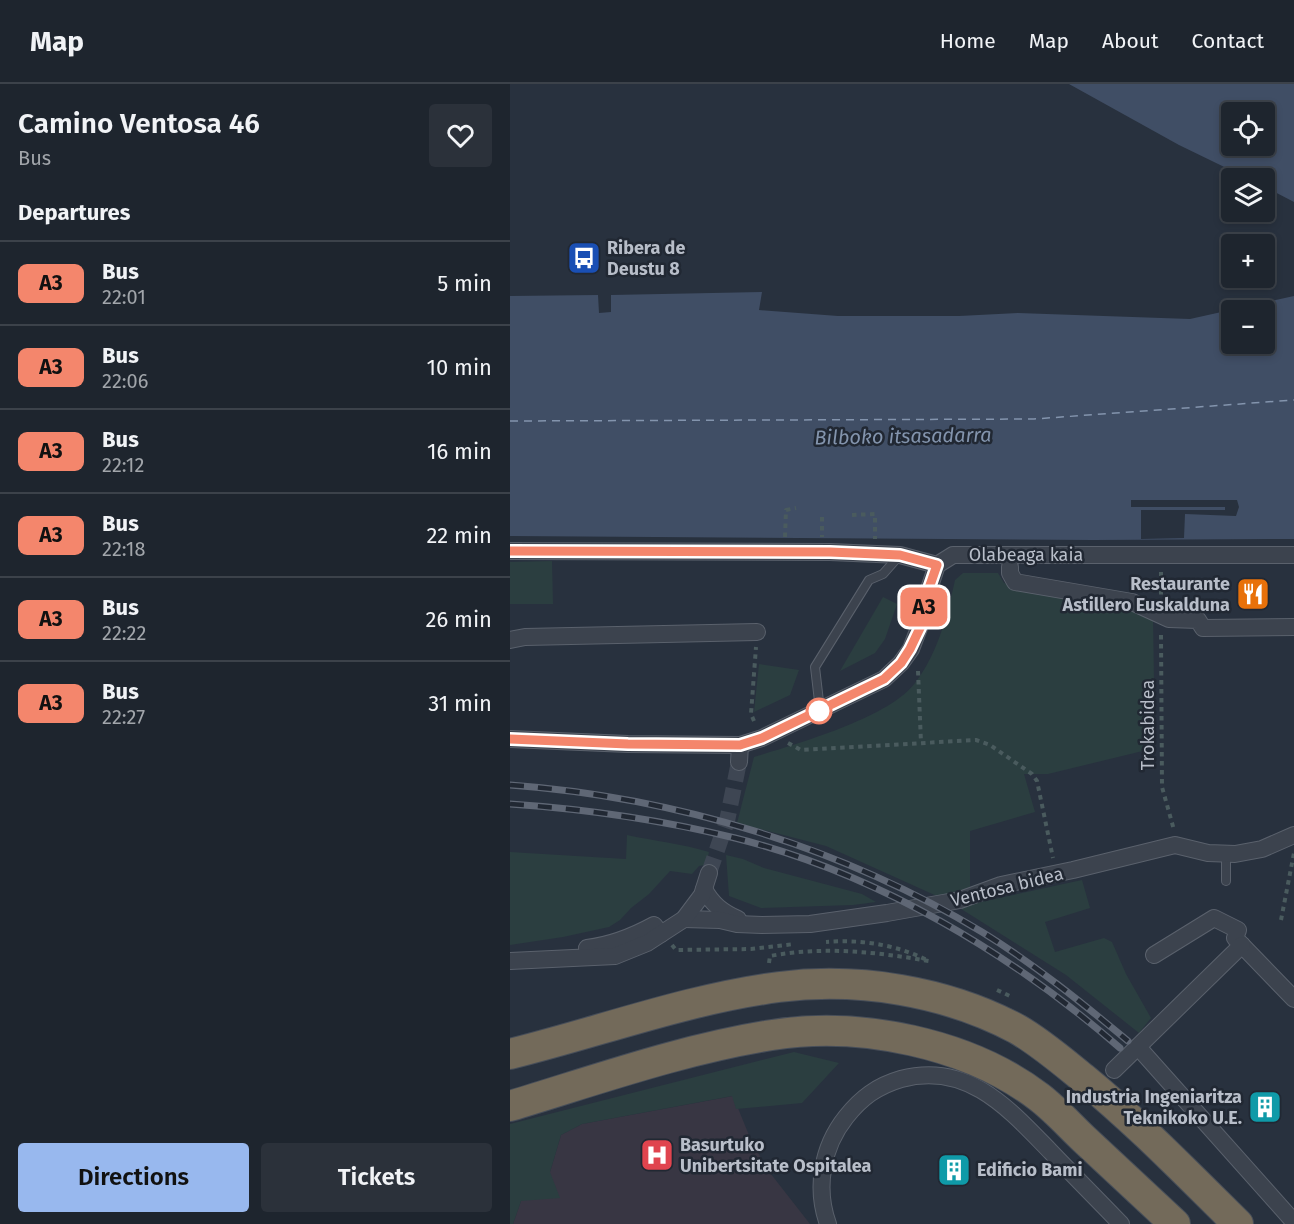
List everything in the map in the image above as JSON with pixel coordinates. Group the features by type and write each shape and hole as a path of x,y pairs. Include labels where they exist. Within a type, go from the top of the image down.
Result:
{"highway":[{"path":"510,1054 708,1000 778,987 818,984 902,990 943,1000 984,1014 1026,1035 1099,1091 1163,1149 1238,1224"},
{"path":"510,1106 692,1053 774,1034 841,1031 899,1038 944,1049 989,1067 1032,1093 1175,1224"}],"street":[{"path":"510,551 830,552 900,555 937,565 928,591 920,628 901,663 884,679 762,738 740,753 628,744 510,739"},
{"name":"Olabeaga kaia","path":"937,565 953,555 1294,555"},
{"path":"1010,567 1010,573 1015,582 1132,602 1169,619 1198,620 1203,628 1294,627"},
{"path":"510,640 525,637 756,632"},
{"name":"Ventosa bidea","path":"684,919 750,924 810,924 960,900 1001,885 1175,845 1208,853 1235,854 1262,849 1294,835"},
{"name":"Ventosa bidea","path":"684,919 696,905 707,881 712,902 728,915 750,924"},
{"path":"1154,955 1214,918 1238,930 1235,938 1294,999"},
{"path":"510,961 615,956 647,943 684,919"},
{"path":"510,951 607,945 630,938 654,925 661,934"},
{"path":"1114,1070 1242,945"},
{"path":"1138,1047 1294,1222"},
{"path":"828,1224 823,1210 821,1185 824,1159 836,1129 858,1101 884,1084 912,1076 943,1075 975,1086 1006,1106 1121,1224"}],"lane":[{"path":"820,711 815,667 869,580 883,574 900,555"},
{"path":"1226,854 1226,881"}],"path":[{"path":"785,537 786,510 796,508"},
{"path":"852,514 875,514 875,539"},
{"path":"822,517 822,537"},
{"name":"Trokabidea","path":"1161,615 1162,787 1173,822 1174,833"},
{"path":"754,721 751,714 756,632"},
{"path":"918,670 921,743"},
{"path":"787,742 801,750 976,740 990,745 1032,774 1037,781 1056,873"},
{"path":"1281,920 1294,853"}],"shaded area":[{"path":"552,561 553,604 510,604 510,562"},
{"path":"963,573 998,573 1004,583 1044,590 1066,599 1121,606 1153,615 1155,748 1048,774 1024,774 1035,812 970,831 970,889 939,897 826,846 737,823 754,757 817,737 864,718 885,708 915,683 936,647 955,580"},
{"path":"883,597 897,604 885,639 875,653 840,671"},
{"path":"759,664 799,670 790,695 754,712"},
{"path":"627,835 709,852 706,865 699,866 692,874 670,871 649,894 609,927 510,945 510,852 626,859"},
{"path":"726,855 764,868 862,894 876,902 761,908 729,896"},
{"path":"1082,880 1090,908 1045,922 1055,952 1104,938 1112,942 1126,974 1151,1018 1139,1033 1066,975 958,907"},
{"path":"794,1052 839,1063 802,1103 736,1109 732,1096 582,1124 561,1135 550,1172 560,1198 521,1201 513,1224 510,1224 510,1124"},
{"name":"Basurtuko Unibertsitate Ospitalea","path":"733,1096 751,1140 767,1169 810,1224 513,1224 521,1201 550,1172 561,1135 582,1124"}],"water":[{"path":"1069,84 1294,84 1294,202 1275,192 1275,168 1226,168 1179,145"},
{"name":"Bilboko itsasadarra","path":"762,292 759,310 838,316 959,316 1018,313 1190,319 1221,312 1221,354 1275,354 1275,300 1294,296 1294,539 510,536 510,296 598,295 599,313 611,312 611,295"}],"pier":[{"path":"1131,500 1237,500 1239,507 1236,516 1185,514 1184,538 1141,539 1141,510 1225,510 1225,507 1131,507"}],"ferry route":[{"path":"510,421 1034,419 1294,400"}],"tunnel":[{"path":"709,873 727,821 739,762"}],"railway":[{"path":"510,785 572,791 694,814 814,851 872,875 928,902 1001,944 1057,984 1128,1041"},
{"path":"510,804 623,816 680,826 788,853 839,872 890,895 988,949 1034,980 1120,1048"}],"bus line":[{"name":"A3","path":"510,551 830,552 900,555 937,565 928,591 920,628 901,663 884,679 762,738 740,745 628,744 510,739"}],"place":[{"name":"Ribera de Deustu 8","path":"584,258"},
{"name":"Restaurante Astillero Euskalduna","path":"1253,594"},
{"name":"Industria Ingeniaritza Teknikoko U.E.","path":"1265,1107"},
{"name":"Basurtuko Unibertsitate Ospitalea","path":"657,1155"},
{"name":"Edificio Bami","path":"954,1170"}]}
